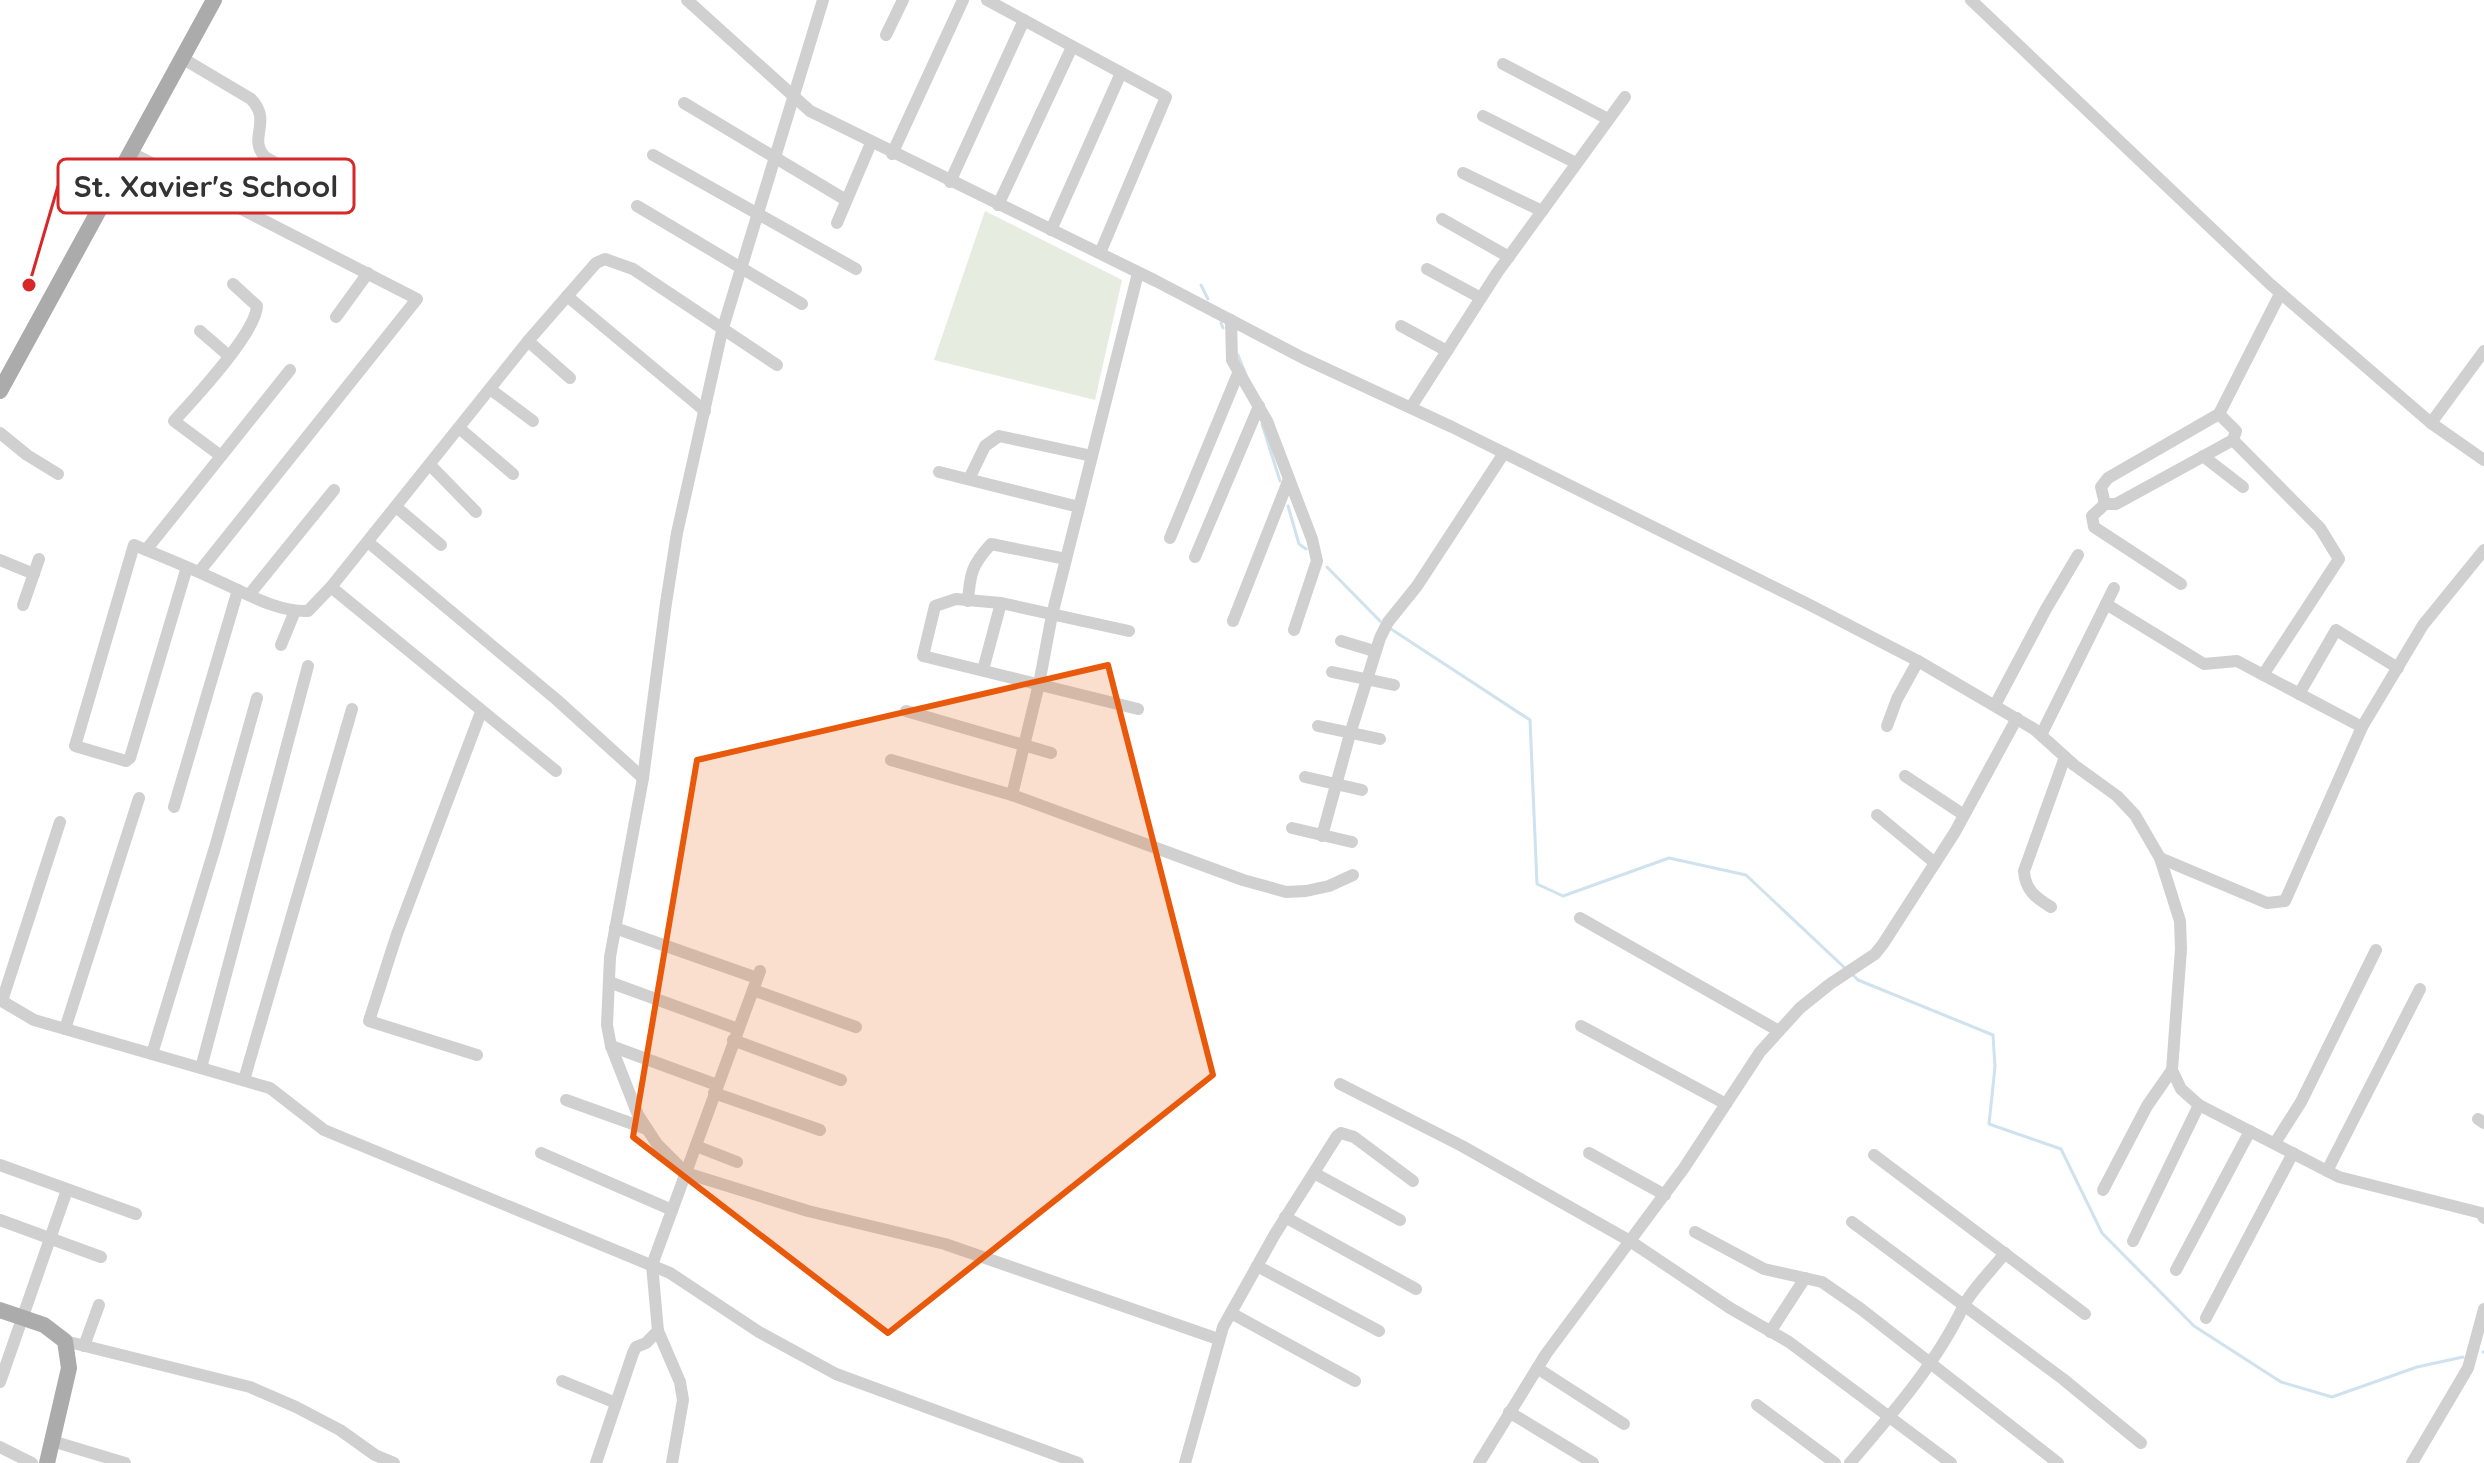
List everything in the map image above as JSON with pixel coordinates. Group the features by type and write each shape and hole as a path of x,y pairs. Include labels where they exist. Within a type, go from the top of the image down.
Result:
{"main road":[{"path":"0,391 214,0"},
{"path":"0,1310 44,1325 65,1341 69,1368 47,1463"}],"street":[{"path":"687,0 810,111 1918,661 2017,718 2117,796 2135,815 2160,858 2180,921 2181,949 2172,1070 2181,1089 2199,1105 2339,1177 2483,1215"},
{"path":"823,0 722,331 677,533 643,778 610,957 607,1025 611,1046 629,1096 647,1129 657,1144 686,1173 808,1211 945,1244 1218,1339"},
{"path":"886,35 903,0"},
{"path":"892,154 963,0"},
{"path":"987,0 1166,97 1100,253"},
{"path":"1971,0 2280,294 2431,423 2484,460"},
{"path":"950,182 1024,20"},
{"path":"998,205 1072,47"},
{"path":"182,58 251,99 262,115 257,146 260,152 311,183"},
{"path":"1503,64 1608,119"},
{"path":"1051,230 1121,73"},
{"path":"1411,407 1509,257 1625,97"},
{"path":"684,103 846,200"},
{"path":"1483,116 1576,163"},
{"path":"837,223 871,143"},
{"path":"130,152 417,299 193,570 130,758 126,761 75,746 134,545 193,570 244,592 295,611 308,611 368,542 528,341 596,263 605,259 618,262 777,365"},
{"path":"653,155 856,269"},
{"path":"1463,173 1542,211"},
{"path":"637,206 802,304"},
{"path":"1442,219 1509,257"},
{"path":"1427,269 1481,298"},
{"path":"336,317 368,273"},
{"path":"1012,795 1052,615 1138,273"},
{"path":"221,456 174,421 229,356 257,317 257,306 233,284"},
{"path":"2105,504 2101,487 2108,478 2219,414 2280,294"},
{"path":"567,296 705,411"},
{"path":"1231,320 1230,351 1289,479 1317,561 1294,630"},
{"path":"1401,326 1447,351"},
{"path":"200,331 229,356"},
{"path":"528,341 570,378"},
{"path":"2431,423 2484,351"},
{"path":"146,550 290,370"},
{"path":"1170,538 1240,373"},
{"path":"490,389 533,421"},
{"path":"1195,557 1257,409"},
{"path":"2181,584 2094,527 2092,516 2105,504 2116,504 2233,440 2236,431 2219,414"},
{"path":"459,428 513,474"},
{"path":"0,433 58,474"},
{"path":"969,479 985,446 999,436 1092,456"},
{"path":"2233,440 2320,528 2339,559 2263,675"},
{"path":"1322,836 1374,651 1388,622 1417,586 1504,453"},
{"path":"2203,456 2243,487"},
{"path":"430,465 476,512"},
{"path":"939,472 1079,507"},
{"path":"1233,621 1289,479"},
{"path":"174,807 244,592 334,490"},
{"path":"396,507 441,545"},
{"path":"368,542 557,700 643,778"},
{"path":"968,601 975,562 991,544 1066,559"},
{"path":"2160,858 2267,903 2285,901 2362,727 2423,625 2484,550"},
{"path":"1995,705 2078,555"},
{"path":"23,605 39,559"},
{"path":"0,560 34,574"},
{"path":"331,587 556,771"},
{"path":"2041,735 2114,588"},
{"path":"1129,631 1001,603 952,600 935,606 923,656 1138,709"},
{"path":"983,670 1001,603"},
{"path":"2106,604 2204,664 2237,661 2362,727"},
{"path":"281,645 295,611"},
{"path":"2299,694 2336,630 2398,668"},
{"path":"1341,641 1374,651"},
{"path":"1887,726 1897,699 1918,661"},
{"path":"201,1068 308,666"},
{"path":"1332,672 1394,685"},
{"path":"152,1054 257,698"},
{"path":"244,1080 352,709"},
{"path":"906,711 1051,753"},
{"path":"477,1055 369,1021 397,934 481,712"},
{"path":"1484,1461 1509,1412 1537,1368 1665,1195 1760,1052 1800,1008 1868,959 1883,944 1964,815 2017,718"},
{"path":"1318,726 1380,739"},
{"path":"2051,907 2034,896 2025,881 2024,871 2065,757"},
{"path":"891,760 1012,795 1243,880 1286,892 1329,886 1353,875"},
{"path":"1905,776 1964,815"},
{"path":"1305,777 1362,790"},
{"path":"65,1029 139,798"},
{"path":"1877,815 1935,863"},
{"path":"60,822 1,1000 34,1020 270,1088 324,1130 670,1273 759,1332 836,1374 1078,1463"},
{"path":"1292,828 1352,842"},
{"path":"1580,918 1779,1031"},
{"path":"615,928 757,980 856,1027"},
{"path":"2275,1143 2301,1102 2376,950"},
{"path":"672,1463 683,1400 680,1382 658,1331 652,1265 757,980"},
{"path":"609,982 841,1080"},
{"path":"2327,1171 2420,989"},
{"path":"1581,1026 1726,1104"},
{"path":"611,1046 820,1130"},
{"path":"2103,1190 2147,1106 2172,1070"},
{"path":"1340,1084 1462,1146 1630,1241 1789,1342 1951,1463"},
{"path":"566,1100 647,1129"},
{"path":"2133,1241 2199,1105"},
{"path":"2176,1270 2250,1131"},
{"path":"1185,1463 1204,1403 1218,1339 1285,1217 1332,1143 1341,1133 1354,1137 1413,1181"},
{"path":"696,1146 737,1162"},
{"path":"541,1153 672,1210"},
{"path":"1589,1153 1665,1195"},
{"path":"2206,1318 2293,1153"},
{"path":"1874,1155 2085,1314"},
{"path":"0,1165 136,1214"},
{"path":"1314,1173 1400,1220"},
{"path":"0,1382 67,1190"},
{"path":"1285,1217 1416,1289"},
{"path":"0,1220 101,1257"},
{"path":"1852,1222 2063,1379 2141,1443"},
{"path":"1695,1232 1764,1269 1822,1282 2058,1463"},
{"path":"1850,1463 1890,1417 1951,1331 1963,1307 2005,1253"},
{"path":"1257,1266 1379,1331"},
{"path":"1770,1332 1805,1278"},
{"path":"84,1346 99,1305"},
{"path":"2412,1463 2468,1368 2484,1309"},
{"path":"1231,1313 1355,1381"},
{"path":"596,1463 636,1347 650,1340 658,1331"},
{"path":"65,1341 250,1387 340,1430 375,1455 394,1463"},
{"path":"1537,1368 1624,1424"},
{"path":"562,1381 616,1403"},
{"path":"1757,1405 1835,1463"},
{"path":"1509,1412 1593,1463"},
{"path":"52,1441 125,1463"},
{"path":"0,1447 32,1463"}],"highlighted area":[{"path":"1108,665 1213,1075 888,1333 633,1137 697,760"}],"shaded area":[{"path":"985,211 1122,280 1095,400 934,360"}],"waterway":[{"path":"1201,285 1208,299"},
{"path":"1221,323 1223,328"},
{"path":"1238,355 1246,375"},
{"path":"1262,424 1280,481"},
{"path":"1288,506 1299,544 1306,549"},
{"path":"1327,567 1380,621"},
{"path":"1391,629 1530,720 1537,884 1563,896 1669,858 1746,875 1847,970"},
{"path":"1853,975 1858,980 1993,1035 1995,1067 1989,1124 2061,1149 2102,1233 2194,1326 2281,1382 2332,1397 2417,1367 2463,1357"}],"place":[{"name":"St. Xavier's School","path":"29,285"}]}
